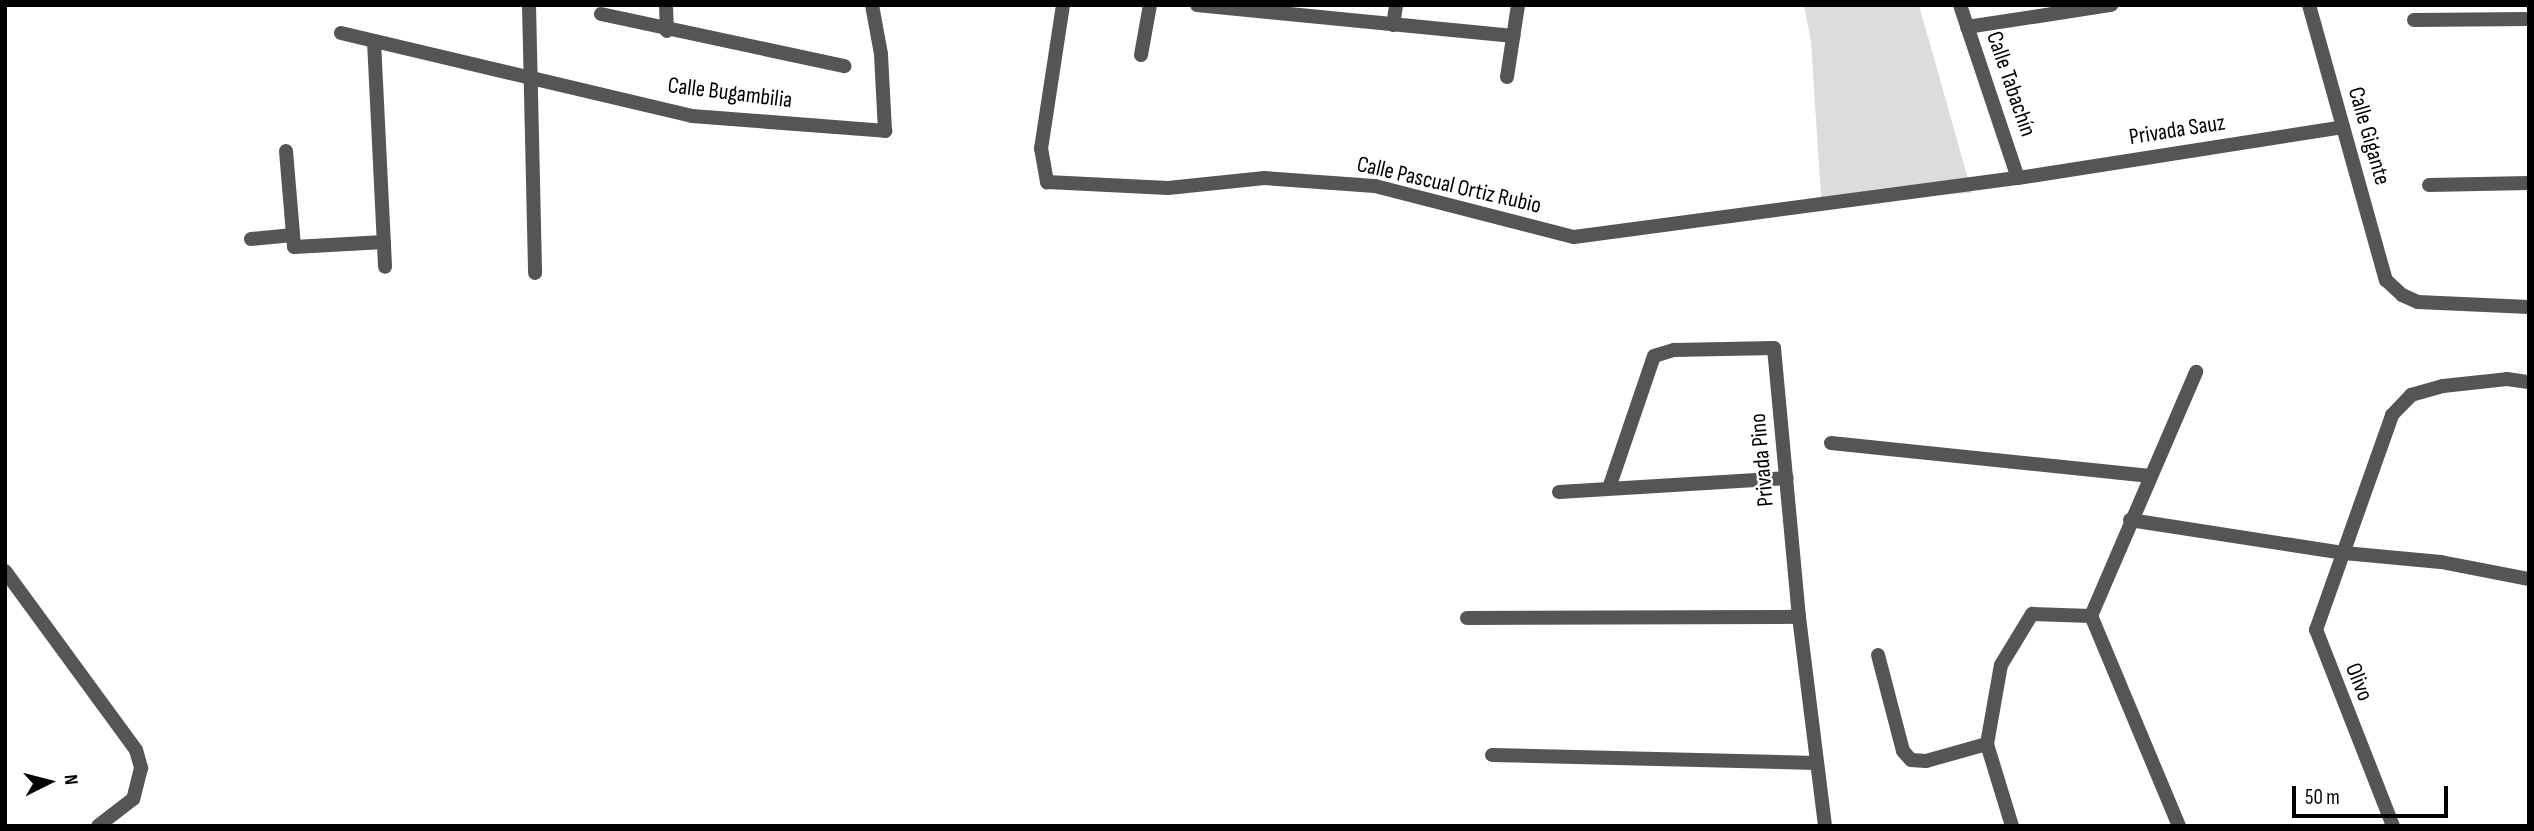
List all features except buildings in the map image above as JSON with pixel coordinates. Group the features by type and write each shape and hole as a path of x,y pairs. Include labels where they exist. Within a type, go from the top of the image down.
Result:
{"street":[{"path":"530,5 535,273"},
{"path":"666,5 667,31"},
{"name":"Calle Bugambilia","path":"341,33 692,116 886,131 881,54 872,5"},
{"name":"Calle Pascual Ortiz Rubio","path":"1063,5 1041,148 1047,182 1168,188 1264,178 1375,186 1574,237 2018,178"},
{"path":"1142,55 1150,5"},
{"path":"1197,5 1272,9 1393,25 1513,36"},
{"path":"1393,25 1395,5"},
{"path":"1507,77 1518,5"},
{"name":"Calle Tabachín","path":"1960,5 2018,178"},
{"path":"1967,27 2111,5"},
{"name":"Calle Gigante","path":"2309,5 2386,280 2402,295 2418,302 2529,307"},
{"path":"601,13 667,31 844,66"},
{"path":"2414,20 2529,19"},
{"path":"374,41 385,267"},
{"name":"Privada Sauz","path":"2018,178 2343,127"},
{"path":"286,151 294,247 384,242"},
{"path":"2429,185 2529,183"},
{"path":"251,239 293,235"},
{"name":"Privada Pino","path":"1609,488 1654,356 1674,350 1774,348 1799,617 1825,826"},
{"path":"2176,825 2091,617 2130,520 2196,372"},
{"name":"Olivo","path":"2393,826 2318,643 2316,630 2392,415 2411,395 2443,386 2507,379 2529,382"},
{"path":"1831,443 2150,476"},
{"path":"1559,492 1787,478"},
{"path":"2130,520 2344,553 2441,562 2529,579"},
{"path":"5,571 136,750 141,768 133,799 97,826"},
{"path":"2012,826 1987,744 2001,665 2032,614 2091,617"},
{"path":"1467,618 1799,617"},
{"path":"1878,655 1903,751 1911,760 1926,761 1987,744"},
{"path":"1492,755 1817,763"}],"shaded area":[{"path":"1804,5 1919,5 1972,193 1821,197 1811,42"}]}
